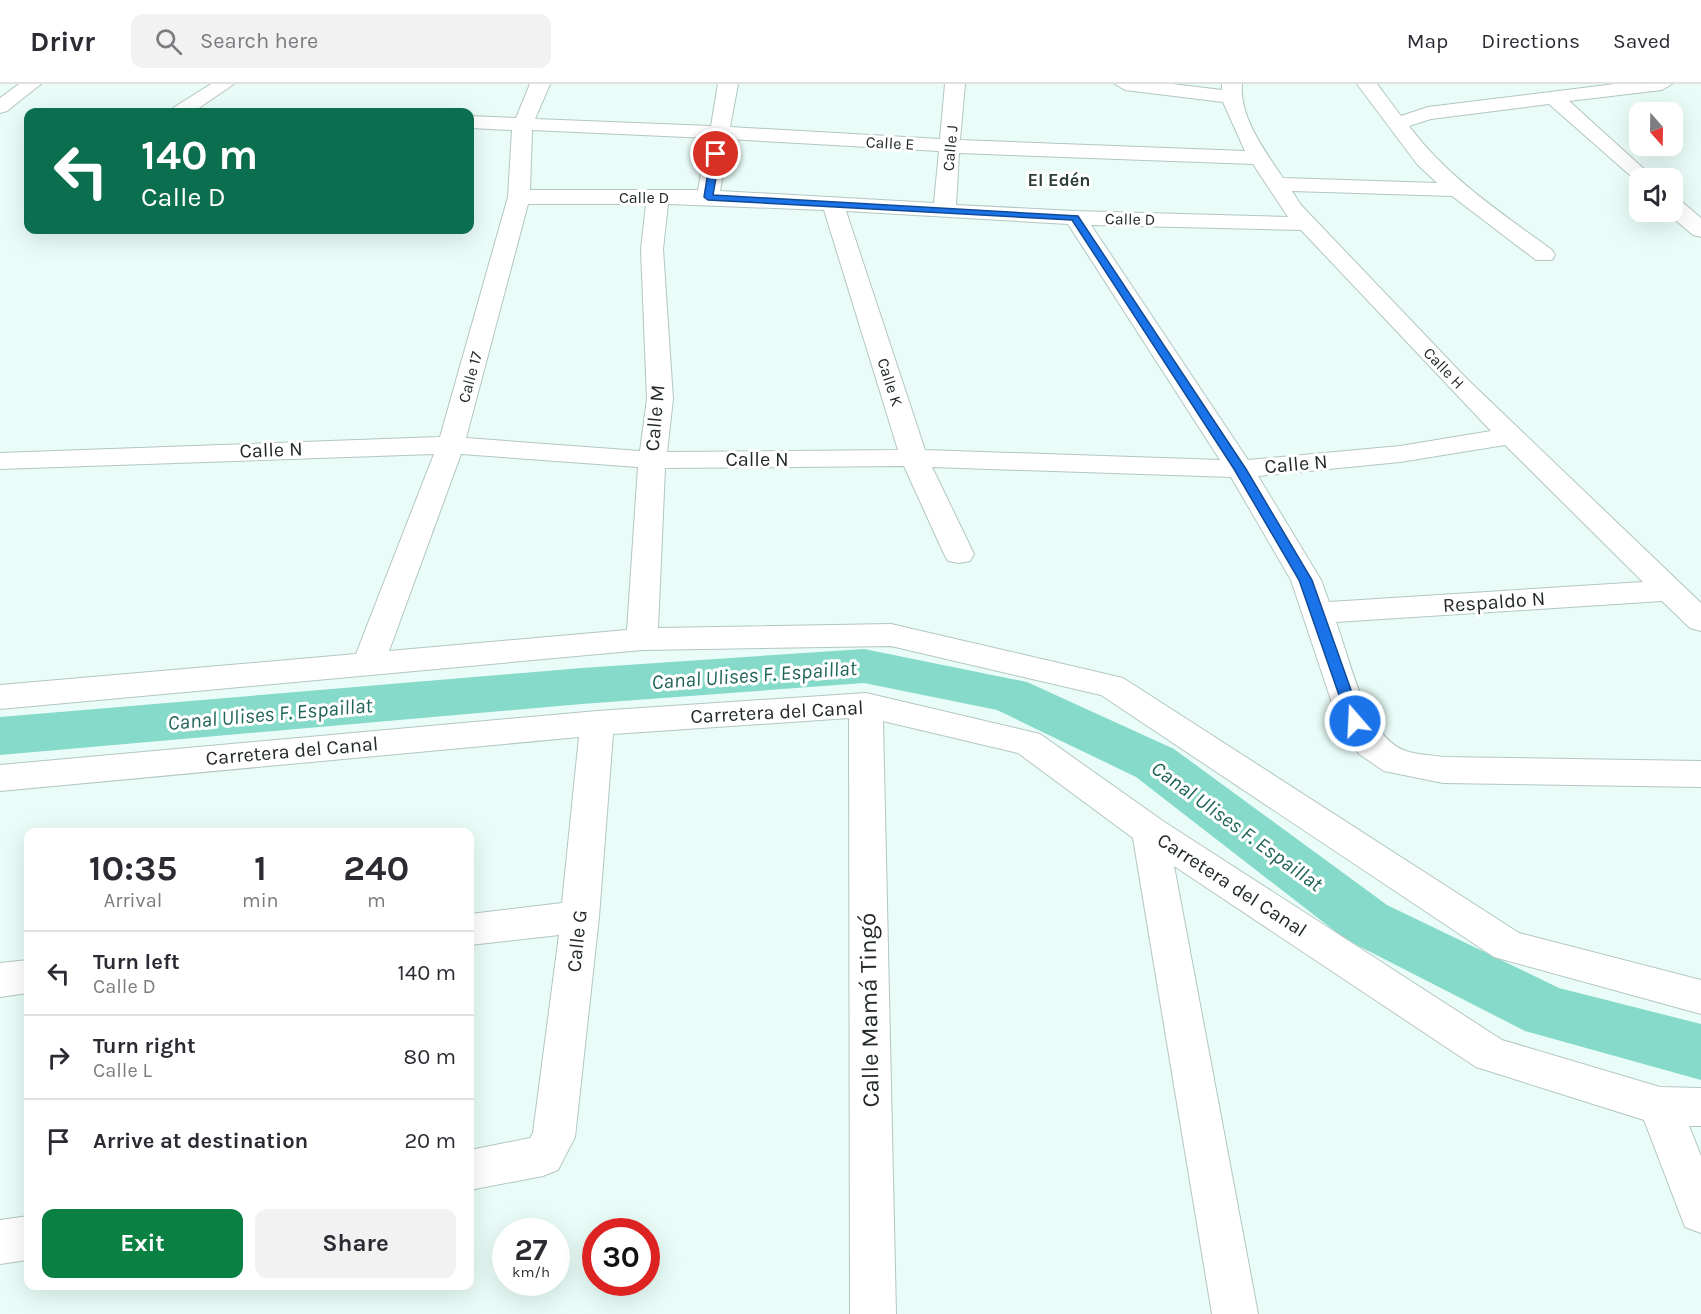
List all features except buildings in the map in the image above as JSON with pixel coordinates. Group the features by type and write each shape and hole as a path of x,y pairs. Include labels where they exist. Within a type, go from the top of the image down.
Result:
{"street":[{"path":"6,113 31,84"},
{"path":"186,108 224,84"},
{"name":"Calle 17","path":"368,663 451,445 519,196 522,127 540,84"},
{"path":"708,197 728,84"},
{"name":"Calle J","path":"944,212 955,84"},
{"path":"1125,84 1232,90"},
{"path":"1367,84 1424,160 1457,190 1544,255"},
{"path":"1397,124 1428,113 1662,84"},
{"name":"Calle H","path":"1232,90 1249,142 1293,209 1457,383 1701,621"},
{"path":"1554,98 1632,168"},
{"name":"Calle E","path":"474,122 522,127 719,132 950,146 1259,158"},
{"path":"1275,184 1457,190"},
{"name":"Calle D","path":"519,196 708,197 833,206 1075,218 1309,224"},
{"name":"Calle M","path":"642,639 652,460 660,399 652,249 658,197"},
{"name":"Calle K","path":"833,206 914,458 959,554"},
{"path":"1683,214 1701,230"},
{"path":"1075,218 1240,469 1306,580 1355,721 1371,745 1396,762 1443,770 1701,774"},
{"name":"Calle N","path":"0,461 451,445 652,460 914,458 1240,469 1400,454 1512,436"},
{"name":"Respaldo N","path":"1319,613 1670,590"},
{"path":"0,697 642,639 891,635 1111,686 1508,946 1701,997"},
{"name":"Carretera del Canal","path":"0,778 597,723 866,705 1028,742 1150,831 1490,1054 1680,1107"},
{"name":"Calle Mamá Tingó","path":"866,705 873,1314"},
{"name":"Calle G","path":"474,1169 543,1156 554,1137 580,917 597,723"},
{"path":"1150,831 1235,1314"},
{"path":"474,929 580,917"},
{"path":"0,980 24,977"},
{"path":"1680,1107 1701,1212"},
{"path":"0,1242 24,1239"}],"waterway":[{"name":"Canal Ulises F. Espaillat","path":"0,736 582,686 864,666 1009,695 1155,763 1366,922 1547,1012 1701,1052"}],"district":[{"name":"El Edén","path":"1059,180"}],"route":[{"path":"716,154 708,197 833,206 1075,218 1240,469 1306,580 1355,721"}]}
